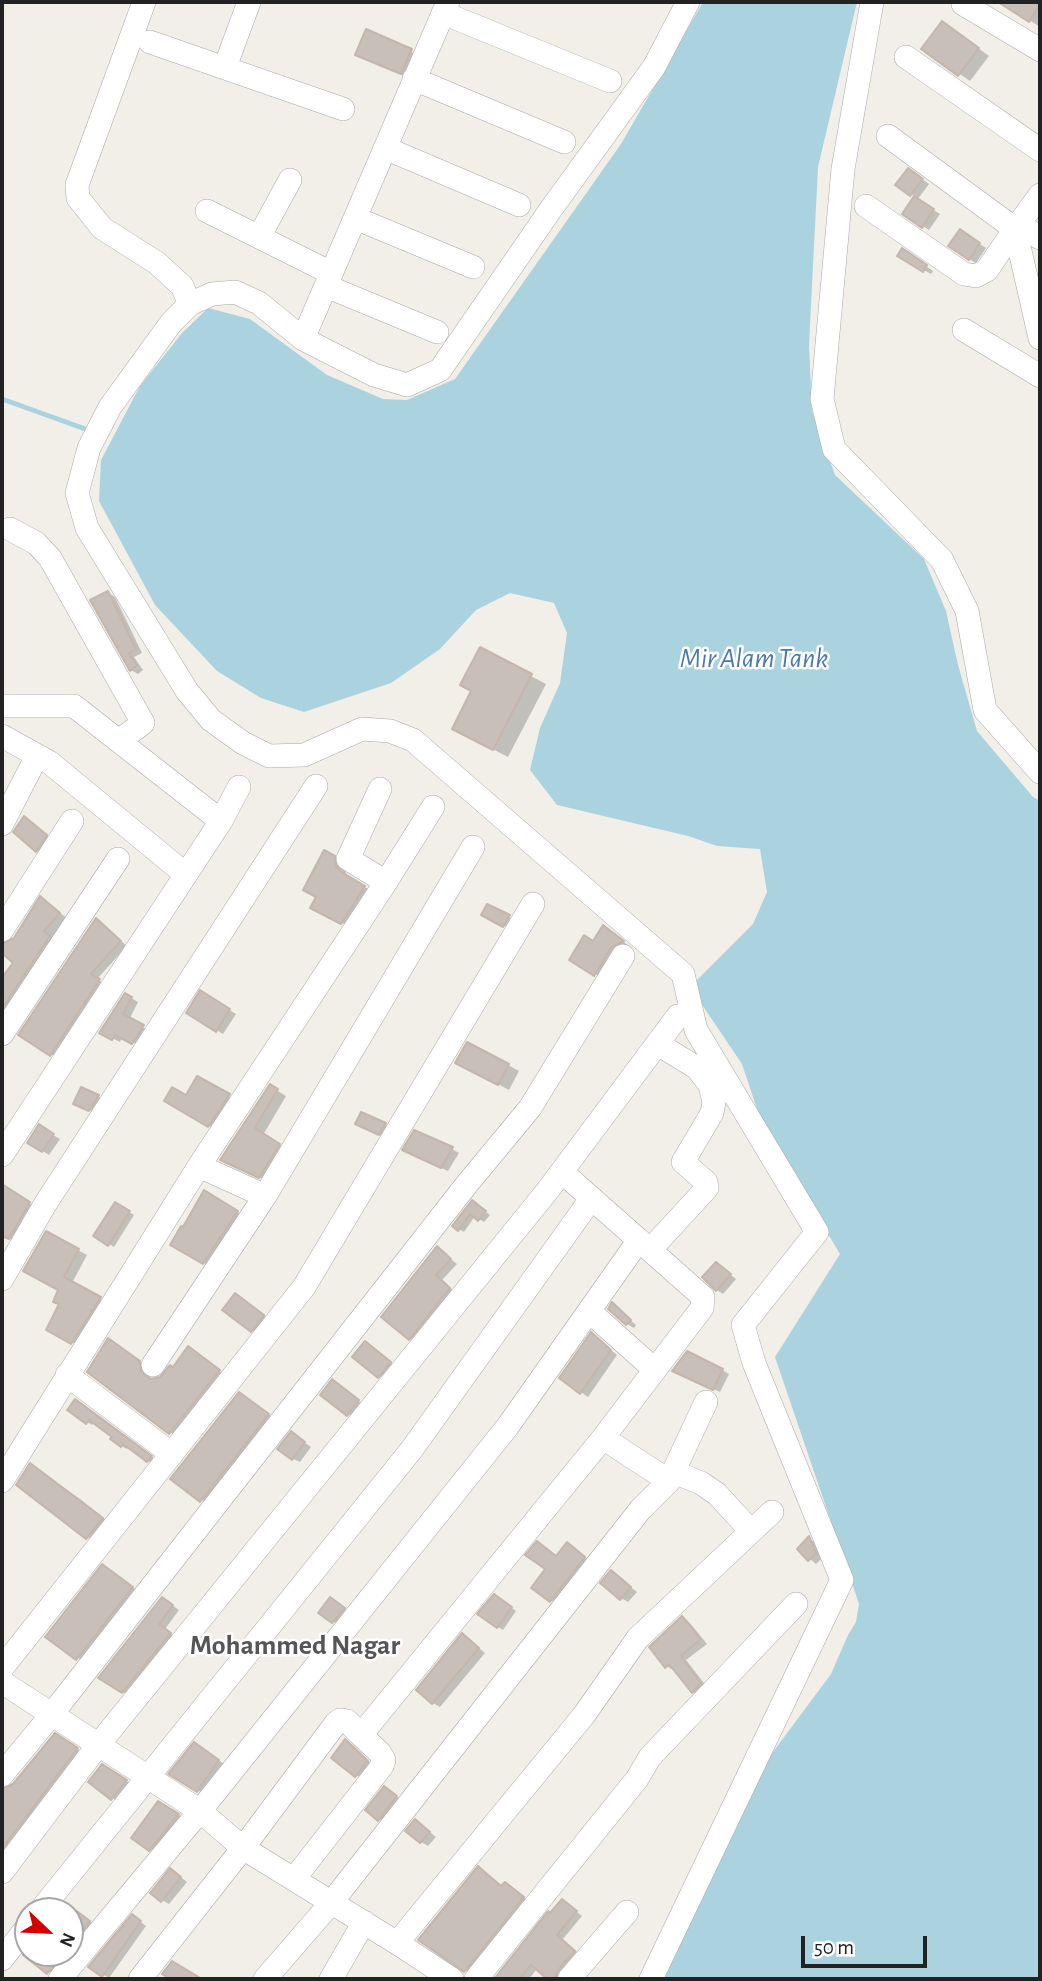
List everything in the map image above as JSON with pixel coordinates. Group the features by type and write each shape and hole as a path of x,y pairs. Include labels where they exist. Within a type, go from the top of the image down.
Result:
{"street":[{"path":"144,2 77,184 78,198 102,228 157,263 182,286 190,304"},
{"path":"225,67 249,2"},
{"path":"651,1979 842,1580 754,1363 743,1325 817,1232 696,1030 684,974 413,740 390,731 362,729 304,755 269,757 243,743 211,720 187,691 87,528 77,493 97,433 110,407 170,323 190,304 212,294 235,292 259,303 303,340 373,375 407,385 440,370 551,209 654,67 688,2"},
{"path":"872,2 843,169 822,399 834,449 942,560 967,611 985,710 1040,772"},
{"path":"963,4 1040,50"},
{"path":"303,340 445,7 610,81"},
{"path":"150,41 343,109"},
{"path":"906,57 1040,150"},
{"path":"414,79 564,142"},
{"path":"888,136 1017,226 1040,238"},
{"path":"385,148 519,205"},
{"path":"259,237 290,180"},
{"path":"866,206 964,274 976,276 987,270 1040,195"},
{"path":"206,211 259,237 329,280 437,332"},
{"path":"355,218 473,267"},
{"path":"1017,226 1040,331"},
{"path":"964,330 1040,376"},
{"path":"10,529 36,544 50,558 143,723 120,740"},
{"path":"2,706 74,706 220,821"},
{"path":"2,736 49,762 184,873"},
{"path":"3,820 37,756"},
{"path":"2,1279 44,1206 316,786"},
{"path":"2,1155 220,821 239,787"},
{"path":"380,789 348,859 386,882"},
{"path":"2,1481 199,1166 433,807"},
{"path":"2,930 72,821"},
{"path":"153,1365 265,1196 473,847"},
{"path":"2,1034 118,859"},
{"path":"2,1668 304,1287 533,904"},
{"path":"2,1775 458,1195 530,1108 623,956"},
{"path":"2,1872 99,1744 562,1172 678,1016"},
{"path":"60,1979 200,1811 508,1426 589,1311 645,1245 707,1188 706,1182 684,1162 712,1113 714,1102 710,1085 697,1068 658,1044"},
{"path":"199,1166 265,1196"},
{"path":"361,1735 603,1437 704,1303 703,1297 562,1172"},
{"path":"51,1897 412,1449 591,1199"},
{"path":"589,1311 654,1369"},
{"path":"67,1375 172,1454"},
{"path":"265,1979 331,1903 640,1510 672,1477 706,1402"},
{"path":"603,1437 672,1477 701,1483 717,1494 751,1531"},
{"path":"397,1942 584,1715 639,1638 772,1512"},
{"path":"476,1979 637,1779 650,1757 796,1604"},
{"path":"2,1682 200,1811 243,1848 397,1942 445,1978"},
{"path":"140,1979 243,1848 336,1723 340,1720 347,1721 380,1753 384,1760 382,1766 294,1879"},
{"path":"569,1979 627,1912"},
{"path":"331,1979 364,1922"},
{"path":"2,1959 14,1944"}],"water":[{"name":"Mir Alam Tank","path":"703,2 857,2 818,167 809,345 812,411 835,475 924,559 946,611 977,731 1033,797 1040,801 1040,1979 657,1979 750,1783 831,1674 856,1622 859,1604 775,1357 840,1254 761,1121 742,1064 690,987 753,924 767,892 760,849 717,846 688,836 557,805 530,770 540,728 560,683 567,633 554,603 510,593 476,610 440,649 391,683 304,712 261,698 217,671 155,605 99,501 101,460 140,386 182,333 208,308 250,319 327,375 383,399 407,400 455,379 621,144"}],"building":[{"path":"998,2 1040,2 1040,4 1029,22"},
{"path":"942,21 979,48 958,76 921,49"},
{"path":"366,29 412,49 401,74 355,55"},
{"path":"908,168 923,179 910,196 895,185"},
{"path":"914,196 934,209 922,228 902,214"},
{"path":"960,229 980,243 969,260 948,246"},
{"path":"902,248 927,265 923,272 897,256"},
{"path":"108,591 136,649 129,653 137,666 130,671 90,600"},
{"path":"480,647 532,674 493,750 452,729 471,691 460,685"},
{"path":"24,816 47,835 36,852 13,832"},
{"path":"324,850 335,856 336,866 340,871 365,886 341,924 310,908 316,897 303,890"},
{"path":"40,896 60,913 44,931 50,936 2,1009 2,977 13,963 2,953 2,944 14,938"},
{"path":"487,904 510,915 503,927 481,915"},
{"path":"96,918 121,941 91,974 100,979 50,1056 18,1035"},
{"path":"603,925 624,941 611,948 594,976 569,960 584,935 593,941"},
{"path":"200,990 230,1009 216,1032 186,1013"},
{"path":"125,993 132,997 123,1014 144,1025 132,1044 115,1035 112,1040 99,1033"},
{"path":"467,1042 509,1064 498,1085 455,1063"},
{"path":"197,1076 230,1094 208,1127 164,1101 172,1087 186,1095"},
{"path":"270,1084 278,1089 255,1128 280,1144 259,1178 220,1160"},
{"path":"81,1087 99,1095 89,1111 73,1104"},
{"path":"361,1112 386,1123 379,1135 355,1124"},
{"path":"39,1124 54,1134 42,1152 27,1143"},
{"path":"414,1130 453,1147 441,1168 402,1150"},
{"path":"2,1184 30,1202 9,1239 2,1236"},
{"path":"204,1190 238,1211 203,1264 170,1245"},
{"path":"472,1200 486,1211 478,1221 470,1214 458,1231 452,1226"},
{"path":"115,1202 130,1211 108,1246 93,1236"},
{"path":"46,1231 79,1249 64,1277 101,1297 71,1344 46,1330 59,1304 53,1302 58,1290 23,1271"},
{"path":"437,1246 451,1259 436,1275 450,1288 409,1340 381,1317"},
{"path":"716,1262 731,1274 716,1291 702,1277"},
{"path":"235,1293 264,1315 251,1332 222,1310"},
{"path":"612,1302 631,1320 626,1325 608,1309"},
{"path":"591,1332 611,1350 580,1394 559,1378"},
{"path":"108,1338 140,1361 141,1372 151,1379 160,1377 170,1365 173,1367 188,1346 220,1370 169,1434 87,1372"},
{"path":"365,1341 391,1362 378,1378 352,1357"},
{"path":"687,1351 723,1369 713,1390 672,1371"},
{"path":"332,1379 359,1400 347,1416 320,1395"},
{"path":"239,1392 269,1414 200,1502 170,1479"},
{"path":"75,1399 152,1456 147,1462 123,1444 121,1447 89,1420 86,1424 67,1410"},
{"path":"291,1431 305,1442 292,1460 277,1449"},
{"path":"30,1463 103,1518 86,1539 16,1485"},
{"path":"809,1536 816,1554 808,1561 797,1549"},
{"path":"537,1541 556,1556 567,1542 585,1557 550,1602 531,1588 545,1569 525,1555"},
{"path":"102,1564 133,1587 76,1660 45,1637"},
{"path":"611,1570 631,1587 620,1600 600,1583"},
{"path":"494,1594 512,1607 497,1628 477,1614"},
{"path":"162,1597 173,1605 159,1624 171,1633 122,1693 98,1678"},
{"path":"330,1597 345,1608 332,1623 318,1613"},
{"path":"682,1616 701,1639 681,1656 701,1683 692,1693 669,1664 665,1668 649,1647"},
{"path":"462,1633 479,1648 432,1704 416,1690"},
{"path":"55,1733 78,1748 2,1849 2,1789 13,1784"},
{"path":"345,1739 368,1761 355,1777 331,1758"},
{"path":"194,1742 219,1760 197,1792 168,1774"},
{"path":"102,1764 127,1780 111,1800 88,1782"},
{"path":"384,1786 397,1796 378,1821 365,1810"},
{"path":"158,1801 179,1814 149,1851 131,1838"},
{"path":"415,1819 430,1832 420,1843 405,1831"},
{"path":"478,1866 501,1886 505,1882 524,1897 464,1972 418,1940"},
{"path":"170,1868 181,1877 161,1902 150,1893"},
{"path":"562,1899 577,1911 557,1935 575,1951 558,1970 555,1979 547,1979 531,1965 519,1979 494,1979 548,1911 550,1913"},
{"path":"132,1914 141,1921 102,1977 88,1967"},
{"path":"84,1916 90,1921 84,1928"},
{"path":"172,1961 202,1979 170,1979 162,1974"},
{"path":"38,1967 52,1967 47,1974"}],"waterway":[{"path":"2,399 91,431"}],"district":[{"name":"Mohammed Nagar","path":"295,1646"}]}
